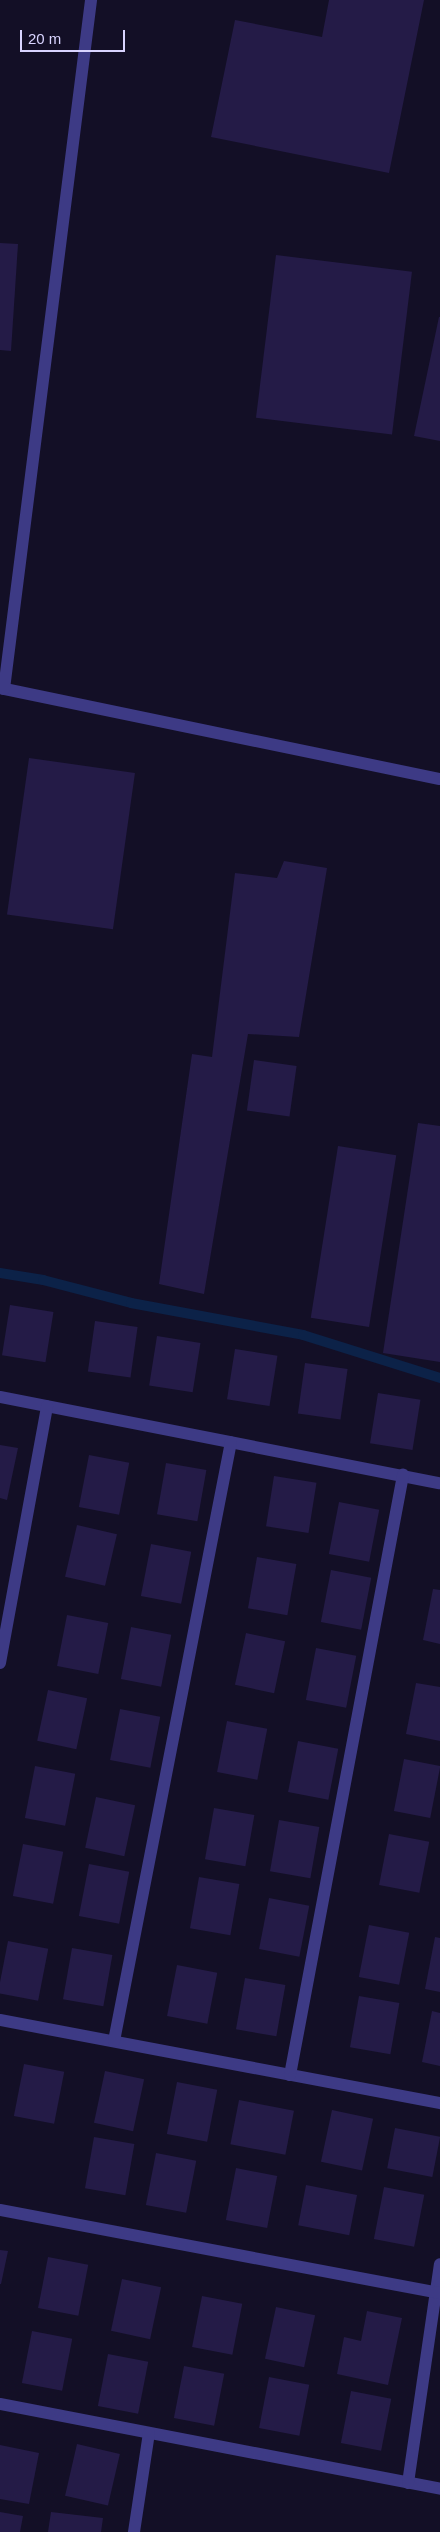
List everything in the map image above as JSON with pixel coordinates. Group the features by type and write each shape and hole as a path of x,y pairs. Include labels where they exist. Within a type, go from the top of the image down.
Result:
{"street":[{"path":"91,0 2,689 440,780"},
{"path":"0,1397 440,1483"},
{"path":"0,1663 47,1406"},
{"path":"114,2041 232,1442"},
{"path":"290,2075 403,1476"},
{"path":"0,2020 440,2103"},
{"path":"0,2210 437,2293"},
{"path":"408,2482 440,2264"},
{"path":"0,2404 440,2489"},
{"path":"134,2532 149,2433"}],"building":[{"path":"329,0 424,0 389,173 211,137 235,20 322,37"},
{"path":"0,243 18,244 11,351 0,350"},
{"path":"276,255 412,272 392,434 256,418"},
{"path":"440,317 440,441 414,436"},
{"path":"29,758 135,773 113,929 7,914"},
{"path":"284,861 327,868 299,1037 248,1034 204,1294 159,1284 192,1054 212,1057 235,873 277,878"},
{"path":"254,1060 297,1066 289,1116 247,1111"},
{"path":"418,1123 440,1126 440,1362 383,1353"},
{"path":"338,1146 396,1155 369,1327 311,1318"},
{"path":"10,1305 53,1312 45,1362 2,1355"},
{"path":"95,1321 138,1327 130,1377 88,1372"},
{"path":"157,1336 200,1343 193,1392 149,1385"},
{"path":"235,1349 277,1356 269,1406 227,1399"},
{"path":"305,1363 348,1369 340,1419 298,1414"},
{"path":"378,1393 420,1400 412,1450 370,1443"},
{"path":"0,1445 18,1448 7,1500 0,1498"},
{"path":"89,1455 129,1463 119,1515 79,1507"},
{"path":"166,1463 206,1470 197,1521 157,1514"},
{"path":"274,1476 316,1483 308,1533 266,1526"},
{"path":"339,1502 379,1510 369,1562 329,1554"},
{"path":"77,1525 117,1534 105,1586 65,1577"},
{"path":"151,1544 191,1552 181,1604 141,1596"},
{"path":"257,1557 296,1564 287,1615 248,1608"},
{"path":"331,1570 371,1578 361,1630 321,1622"},
{"path":"433,1589 440,1590 440,1644 423,1640"},
{"path":"67,1615 108,1623 98,1674 57,1666"},
{"path":"131,1627 171,1635 161,1687 121,1679"},
{"path":"246,1633 285,1641 274,1693 235,1685"},
{"path":"316,1648 356,1656 346,1708 306,1700"},
{"path":"416,1683 440,1687 440,1741 406,1734"},
{"path":"48,1690 87,1698 76,1749 37,1741"},
{"path":"120,1709 160,1717 150,1768 110,1760"},
{"path":"227,1721 267,1729 257,1780 217,1772"},
{"path":"298,1741 338,1749 328,1800 288,1792"},
{"path":"404,1759 440,1766 430,1818 394,1811"},
{"path":"35,1766 75,1774 65,1826 25,1818"},
{"path":"96,1797 135,1805 124,1856 85,1848"},
{"path":"214,1808 254,1815 245,1866 205,1859"},
{"path":"279,1820 319,1827 310,1878 270,1871"},
{"path":"389,1834 429,1842 419,1893 379,1885"},
{"path":"23,1844 63,1852 53,1904 13,1896"},
{"path":"89,1864 129,1872 119,1924 79,1916"},
{"path":"199,1877 239,1884 230,1935 190,1928"},
{"path":"269,1898 309,1906 299,1957 259,1949"},
{"path":"369,1925 409,1933 399,1985 359,1977"},
{"path":"435,1937 440,1938 440,1992 425,1989"},
{"path":"8,1941 48,1949 38,2001 0,1993 0,1982"},
{"path":"72,1948 112,1955 103,2006 63,1999"},
{"path":"177,1965 217,1973 207,2024 167,2016"},
{"path":"245,1978 285,1985 276,2036 236,2029"},
{"path":"359,1996 399,2003 390,2054 350,2047"},
{"path":"432,2011 440,2013 440,2066 422,2062"},
{"path":"24,2064 64,2072 54,2124 14,2116"},
{"path":"105,2071 144,2079 133,2131 94,2123"},
{"path":"177,2082 217,2090 207,2142 167,2134"},
{"path":"239,2100 294,2111 285,2155 230,2144"},
{"path":"332,2110 373,2119 362,2171 321,2162"},
{"path":"395,2128 440,2137 432,2177 387,2168"},
{"path":"94,2137 134,2144 125,2195 85,2188"},
{"path":"156,2153 196,2161 186,2213 146,2205"},
{"path":"236,2168 277,2176 267,2228 226,2220"},
{"path":"306,2185 357,2195 349,2235 298,2225"},
{"path":"384,2187 424,2195 414,2247 374,2239"},
{"path":"0,2250 8,2251 1,2284 0,2284"},
{"path":"48,2257 88,2265 78,2316 38,2308"},
{"path":"122,2279 161,2287 150,2339 111,2331"},
{"path":"202,2296 242,2304 232,2355 192,2347"},
{"path":"276,2307 315,2315 304,2367 265,2359"},
{"path":"367,2311 402,2318 388,2385 337,2374 344,2337 361,2341"},
{"path":"32,2331 72,2339 62,2391 22,2383"},
{"path":"108,2354 148,2362 138,2414 98,2406"},
{"path":"184,2366 224,2374 214,2426 174,2418"},
{"path":"269,2377 309,2385 299,2436 259,2428"},
{"path":"351,2391 391,2399 381,2451 341,2443"},
{"path":"77,2444 120,2454 108,2506 65,2496"},
{"path":"0,2445 39,2453 29,2504 0,2499"},
{"path":"0,2512 23,2516 20,2532 0,2532"},
{"path":"51,2512 103,2518 101,2532 48,2532"}],"waterway":[{"path":"0,1273 43,1280 131,1303 303,1335 440,1378"}]}
